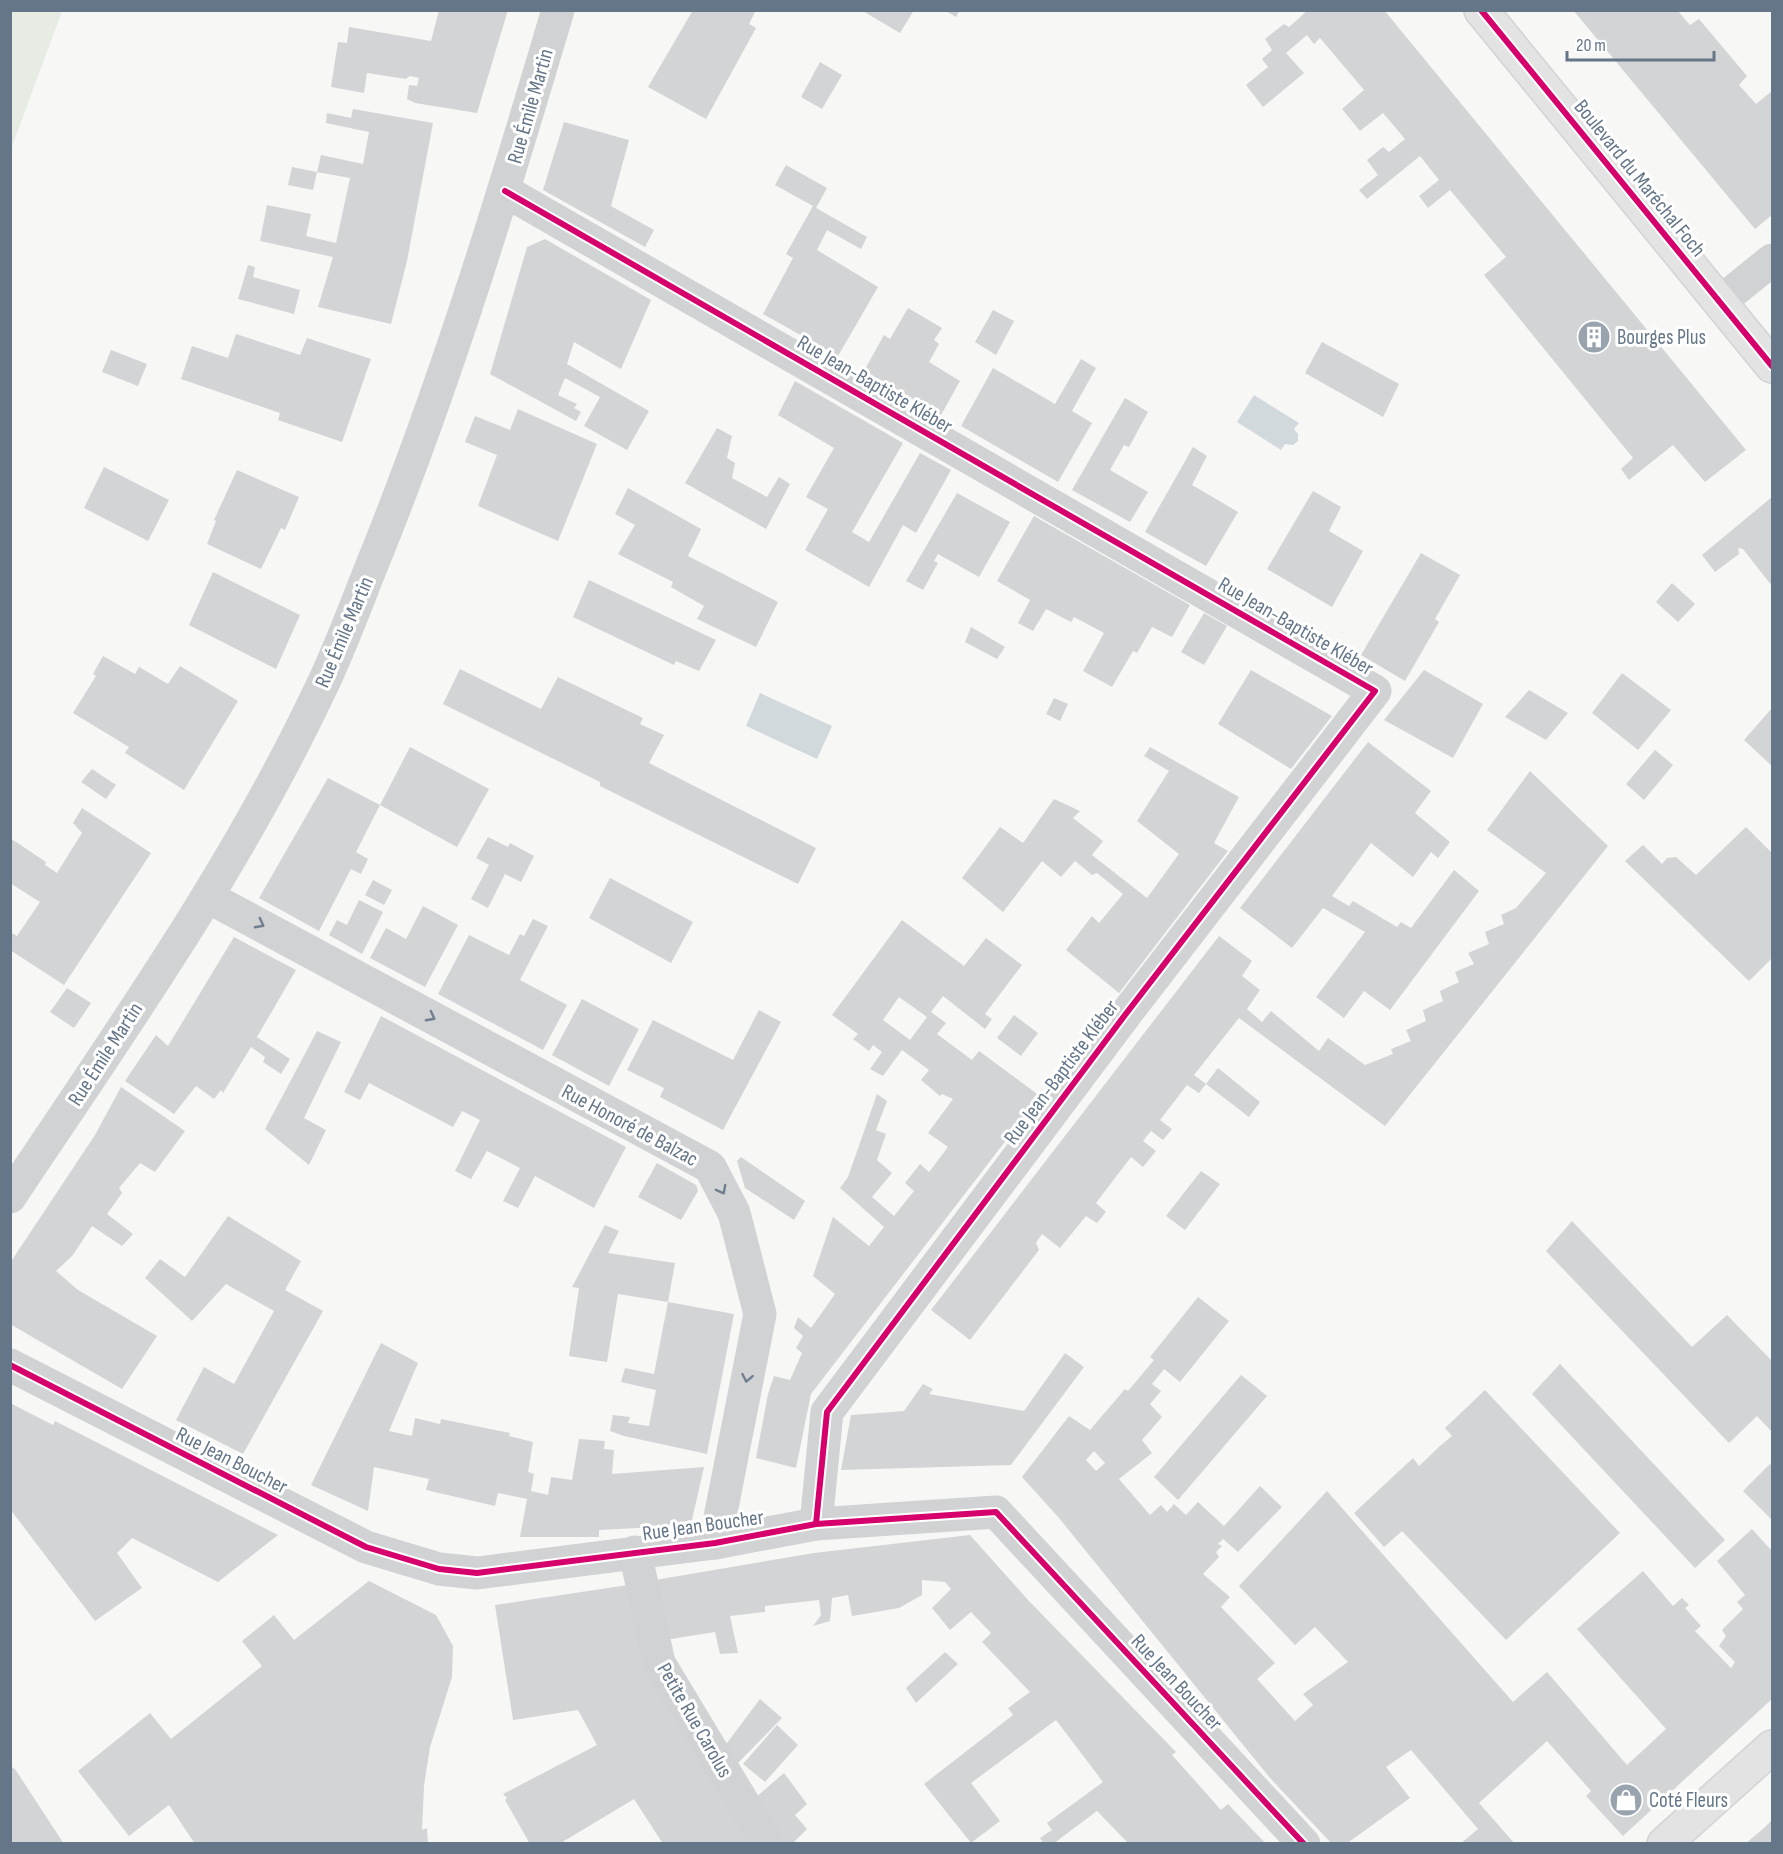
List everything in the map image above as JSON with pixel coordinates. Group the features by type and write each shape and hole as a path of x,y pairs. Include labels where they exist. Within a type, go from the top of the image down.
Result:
{"main road":[{"name":"Boulevard du Maréchal Foch","path":"1481,10 1773,366"},
{"path":"1664,1844 1773,1747"}],"street":[{"name":"Rue Émile Martin","path":"10,1197 208,897 266,797 321,688 410,470 505,191 558,10"},
{"name":"Rue Jean-Baptiste Kléber","path":"505,191 1375,691 1132,1005 827,1412 816,1524"},
{"path":"1720,302 1773,260"},
{"name":"Rue Honoré de Balzac","path":"208,897 710,1167 734,1213 760,1314 715,1543"},
{"name":"Rue Jean Boucher","path":"10,1365 366,1547 439,1569 477,1573 715,1543 816,1524 996,1512 1304,1844"},
{"name":"Petite Rue Carolus","path":"635,1552 659,1663 768,1844"}],"shaded area":[{"path":"10,11 62,11 11,149"},
{"path":"1254,395 1299,423 1294,429 1298,434 1298,441 1293,445 1285,444 1281,450 1237,422"},
{"path":"760,693 832,726 817,759 746,726"}],"building":[{"path":"439,10 508,10 477,113 415,103 407,99 409,85 417,86 419,78 410,76 406,79 367,73 364,93 331,87 338,42 347,43 349,27 431,41"},
{"path":"693,10 756,10 749,24 756,28 706,119 648,87"},
{"path":"861,10 914,10 900,33"},
{"path":"944,10 960,10 956,17"},
{"path":"1308,10 1384,10 1746,450 1705,482 1673,445 1629,480 1621,469 1633,458 1484,275 1506,257 1450,190 1428,208 1419,196 1439,180 1420,156 1367,199 1359,190 1378,175 1367,160 1383,147 1389,152 1405,139 1383,113 1360,131 1342,109 1364,90 1320,38 1314,44 1307,35 1286,53 1304,73 1263,107 1246,85 1268,67 1262,59 1272,50 1265,39 1284,24 1289,27"},
{"path":"1573,10 1677,10 1690,25 1699,19 1747,76 1739,85 1756,104 1772,91 1772,215 1755,229"},
{"path":"820,62 842,75 822,109 801,97"},
{"path":"353,109 433,123 407,261 391,324 318,307 333,257 260,241 267,205 311,214 306,236 336,243 350,178 317,172 321,155 363,164 369,132 326,123 327,113 351,118"},
{"path":"564,122 629,140 611,206 654,230 645,247 543,190"},
{"path":"786,165 827,188 816,208 867,237 861,249 827,230 817,250 878,287 838,356 763,314 793,258 786,254 813,206 775,185"},
{"path":"292,167 317,172 313,190 288,185"},
{"path":"545,239 651,300 621,369 574,342 567,364 649,411 627,450 584,426 600,397 565,378 558,395 577,404 574,408 581,412 576,421 490,374 527,247"},
{"path":"248,265 255,267 253,277 300,290 294,314 238,299"},
{"path":"908,308 942,328 934,340 939,344 929,362 960,381 941,415 864,371 884,335 890,339"},
{"path":"993,310 1014,321 996,355 975,342"},
{"path":"236,334 300,355 307,338 371,359 342,442 278,420 280,413 181,379 192,346 228,358"},
{"path":"1322,342 1399,384 1383,417 1305,373"},
{"path":"111,350 147,364 138,386 102,372"},
{"path":"1081,359 1096,368 1072,411 1092,423 1058,482 961,426 993,368 1055,404"},
{"path":"795,381 903,443 852,532 869,542 920,453 951,470 916,533 903,525 869,587 805,550 828,509 806,497 834,448 778,415"},
{"path":"1125,398 1148,412 1129,447 1124,445 1110,470 1148,492 1130,522 1072,490"},
{"path":"518,409 597,444 558,541 478,506 497,455 465,442 475,416 510,430"},
{"path":"717,428 732,436 727,458 735,463 732,478 767,497 779,477 790,484 766,529 685,483"},
{"path":"1193,447 1207,456 1192,485 1238,512 1206,566 1145,532"},
{"path":"104,467 169,500 148,541 84,508"},
{"path":"237,470 299,497 285,530 281,528 261,569 207,544 216,521 214,520"},
{"path":"628,488 701,529 688,556 778,602 756,647 697,619 704,606 671,587 673,582 618,554 635,525 615,514"},
{"path":"1313,491 1341,507 1329,531 1363,551 1332,607 1267,569"},
{"path":"957,493 1010,522 979,577 938,554 934,561 938,563 923,590 906,581"},
{"path":"1772,497 1772,586 1743,549 1738,548 1739,554 1715,572 1702,555"},
{"path":"1034,516 1190,605 1172,637 1152,627 1137,653 1133,651 1112,687 1083,671 1104,633 1074,617 1071,622 1046,609 1033,631 1018,623 1030,600 997,581"},
{"path":"1421,553 1460,575 1435,619 1439,622 1405,681 1361,655"},
{"path":"213,572 300,615 276,669 189,625"},
{"path":"589,580 716,640 699,671 676,661 674,665 573,617"},
{"path":"1672,583 1695,604 1678,622 1656,602"},
{"path":"1204,613 1227,626 1204,665 1181,652"},
{"path":"971,627 1005,647 997,659 965,642"},
{"path":"103,656 135,674 139,667 168,684 180,666 238,701 184,790 125,753 129,747 73,713 96,676 93,674"},
{"path":"460,669 541,709 558,677 643,718 640,724 664,735 649,763 816,848 798,884 600,786 600,782 443,704"},
{"path":"1251,670 1332,716 1291,769 1218,724"},
{"path":"1424,670 1483,704 1453,758 1384,720"},
{"path":"1622,673 1671,710 1638,750 1592,713"},
{"path":"1529,690 1568,713 1546,740 1505,717"},
{"path":"1054,698 1068,704 1060,721 1046,714"},
{"path":"1772,708 1772,766 1744,740"},
{"path":"1368,742 1431,791 1415,813 1450,842 1438,858 1431,852 1413,877 1371,843 1332,896 1349,906 1353,901 1397,927 1401,922 1411,928 1454,870 1479,891 1390,1010 1364,991 1344,1018 1316,997 1365,932 1323,908 1292,948 1240,908"},
{"path":"410,747 489,789 457,847 380,805"},
{"path":"1150,747 1239,797 1214,843 1228,851 1119,993 1066,950 1092,916 1099,923 1123,894 1097,873 1092,875 1075,861 1061,877 1042,861 1003,912 962,878 1000,827 1023,843 1054,799 1080,811 1073,818 1103,841 1092,855 1147,898 1179,854 1137,821 1169,771 1144,756"},
{"path":"1655,750 1673,765 1644,800 1626,784"},
{"path":"92,769 116,785 106,799 81,782"},
{"path":"1530,771 1608,846 1385,1126 1239,1018 1194,1075 1206,1084 1199,1093 1187,1085 1160,1120 1172,1129 1163,1140 1151,1131 1143,1141 1156,1151 1143,1167 1131,1157 1096,1203 1106,1212 1097,1223 1086,1216 1060,1248 1042,1234 1036,1243 1039,1250 970,1340 931,1310 1219,936 1252,961 1242,976 1260,990 1247,1009 1262,1022 1271,1011 1319,1051 1328,1038 1365,1065 1393,1054 1391,1049 1411,1041 1406,1030 1426,1021 1423,1010 1443,1001 1440,991 1459,982 1455,972 1474,964 1468,953 1489,944 1485,932 1504,924 1501,915 1516,908 1546,873 1487,830"},
{"path":"328,778 380,805 356,852 368,859 361,874 351,869 319,931 259,898"},
{"path":"82,808 151,853 64,985 10,950 10,932 17,936 40,902 10,883 10,838 46,862 45,865 57,873 82,833 73,823"},
{"path":"1746,827 1772,853 1772,958 1749,981 1625,861 1643,845 1662,864 1667,858 1676,857 1696,875"},
{"path":"488,837 508,847 510,843 534,856 521,882 505,874 488,908 471,899 489,865 476,858"},
{"path":"610,878 693,922 671,963 589,918"},
{"path":"373,880 392,890 384,905 365,895"},
{"path":"359,900 383,912 362,954 329,935 337,920 347,925"},
{"path":"423,906 458,925 425,987 370,958 386,928 406,939"},
{"path":"533,919 548,926 520,980 567,1005 543,1050 438,994 469,935 509,955 520,934 524,936"},
{"path":"902,920 964,966 986,938 1022,965 985,1014 992,1019 985,1029 943,996 931,1012 946,1023 937,1034 972,1060 979,1051 1040,1096 811,1394 796,1468 756,1458 768,1394 774,1376 790,1380 802,1353 796,1348 803,1336 794,1328 798,1317 811,1328 835,1294 813,1276 833,1217 869,1246 884,1227 840,1188 848,1177 877,1094 887,1101 876,1130 886,1134 877,1160 892,1173 872,1197 894,1216 914,1191 905,1183 920,1164 929,1172 948,1147 928,1133 953,1099 942,1094 940,1096 921,1080 929,1070 902,1050 883,1076 870,1069 882,1052 873,1045 869,1051 853,1039 858,1034 832,1015","holes":["899,997 927,1017 910,1040 883,1020"]},
{"path":"234,937 296,970 257,1037 290,1059 281,1074 263,1062 265,1057 251,1047 223,1093 221,1090 214,1099 196,1086 174,1114 125,1081 156,1035 168,1046"},
{"path":"67,988 91,1003 74,1028 50,1012"},
{"path":"582,999 639,1029 609,1086 552,1055"},
{"path":"759,1010 781,1022 723,1130 660,1097 664,1088 627,1070 653,1020 733,1060"},
{"path":"1014,1015 1038,1033 1021,1056 997,1038"},
{"path":"381,1016 626,1147 594,1208 535,1176 518,1208 503,1201 520,1168 487,1151 471,1179 455,1171 480,1120 462,1111 453,1127 369,1083 360,1100 344,1092"},
{"path":"317,1031 341,1042 304,1118 326,1130 309,1165 265,1129"},
{"path":"1218,1068 1260,1102 1249,1117 1206,1084"},
{"path":"121,1087 185,1131 155,1172 140,1163 119,1188 122,1193 107,1214 133,1234 122,1246 92,1226 73,1255 56,1271 78,1290 157,1336 122,1389 10,1324 10,1263 95,1135"},
{"path":"741,1157 805,1201 794,1220 745,1188 737,1161"},
{"path":"657,1163 696,1185 698,1191 681,1220 638,1197"},
{"path":"1201,1171 1220,1184 1185,1230 1166,1216"},
{"path":"228,1216 301,1261 285,1290 323,1311 243,1454 176,1420 204,1367 234,1384 274,1311 226,1284 192,1321 145,1278 160,1259 185,1277"},
{"path":"1572,1221 1692,1347 1727,1315 1772,1361 1772,1432 1757,1416 1729,1443 1546,1251"},
{"path":"605,1225 619,1231 608,1253 675,1263 668,1302 618,1294 607,1362 569,1356 579,1288 572,1287"},
{"path":"1198,1297 1229,1321 1180,1382 1164,1369 1152,1384 1161,1391 1150,1404 1162,1417 1142,1440 1152,1453 1119,1479 1150,1515 1161,1505 1167,1512 1174,1504 1186,1515 1198,1502 1224,1526 1260,1486 1282,1507 1238,1552 1223,1539 1218,1544 1222,1546 1216,1552 1219,1557 1203,1574 1230,1597 1221,1607 1275,1663 1257,1679 1295,1721 1313,1705 1303,1694 1348,1662 1315,1627 1295,1645 1239,1586 1327,1491 1513,1702 1547,1672 1627,1765 1666,1729 1577,1629 1643,1571 1673,1606 1682,1598 1689,1605 1685,1608 1701,1626 1695,1631 1731,1668 1735,1662 1719,1646 1726,1636 1722,1630 1743,1609 1737,1602 1745,1595 1717,1561 1752,1529 1772,1551 1772,1699 1623,1836 1586,1796 1591,1791 1547,1741 1479,1803 1515,1844 1460,1844 1478,1829 1411,1750 1386,1767 1410,1798 1346,1844 1332,1844 1270,1778 1059,1518 1022,1477 1069,1416 1090,1430 1125,1389 1128,1391 1154,1360 1150,1357","holes":["1094,1451 1105,1463 1096,1471 1086,1460"]},
{"path":"668,1302 734,1314 707,1454 610,1431 613,1415 630,1417 628,1423 649,1426 656,1390 621,1382 625,1368 654,1374"},
{"path":"381,1343 418,1363 389,1431 412,1436 415,1418 440,1424 441,1419 510,1433 509,1436 533,1442 528,1472 534,1474 531,1491 548,1495 551,1477 572,1480 579,1439 605,1441 604,1449 614,1450 612,1474 704,1467 692,1520 656,1527 599,1530 599,1537 520,1537 527,1499 498,1493 495,1506 426,1490 429,1479 374,1467 368,1511 311,1485"},
{"path":"1065,1353 1084,1367 1011,1465 841,1470 851,1415 904,1411 923,1384 933,1389 929,1394 1024,1411"},
{"path":"1560,1364 1725,1540 1695,1568 1532,1394"},
{"path":"1241,1375 1267,1396 1178,1500 1154,1477"},
{"path":"1485,1390 1620,1533 1506,1640 1402,1531 1384,1547 1354,1513 1413,1458 1419,1466 1452,1436 1445,1428"},
{"path":"12,1404 53,1425 55,1421 278,1535 218,1582 132,1538 117,1553 142,1588 95,1621 10,1509"},
{"path":"1772,1462 1772,1520 1743,1491"},
{"path":"970,1535 1028,1600 1176,1752 1172,1755 1221,1810 1228,1804 1266,1844 1129,1844 1097,1811 1053,1844 1044,1844 1040,1838 1052,1830 1047,1823 1103,1782 1056,1720 971,1783 1000,1821 971,1843 924,1784 1013,1715 1008,1708 1030,1692 982,1642 991,1633 971,1612 950,1630 932,1608 951,1589 945,1582 922,1580 922,1595 899,1608 852,1616 848,1595 832,1598 830,1621 813,1626 821,1615 819,1600 765,1606 765,1612 730,1616 738,1653 720,1654 715,1632 665,1640 649,1581 814,1553"},
{"path":"369,1581 436,1615 453,1646 452,1677 430,1747 424,1786 422,1830 427,1828 428,1844 195,1844 169,1805 129,1836 78,1771 150,1713 171,1739 262,1666 242,1641 274,1615 294,1640"},
{"path":"628,1585 756,1844 663,1844 634,1799 559,1844 530,1844 505,1800 507,1798 503,1794 597,1745 578,1710 513,1720 495,1605"},
{"path":"945,1652 958,1664 916,1703 906,1688"},
{"path":"760,1699 782,1718 735,1766 724,1747"},
{"path":"777,1725 798,1745 765,1782 743,1764"},
{"path":"10,1766 15,1769 64,1844 13,1844 10,1835"},
{"path":"784,1773 807,1804 795,1815 807,1829 792,1844 781,1844 754,1799"},
{"path":"1772,1820 1772,1844 1745,1844 1764,1828"}],"cycle path":[{"path":"1481,10 1772,366"},
{"path":"505,191 1375,691 1125,1015 827,1412 816,1524"},
{"path":"10,1365 366,1547 439,1569 477,1573 715,1543 816,1524 996,1512 1304,1844"}],"place":[{"name":"Bourges Plus","path":"1594,337"},
{"name":"Coté Fleurs","path":"1626,1800"}]}
